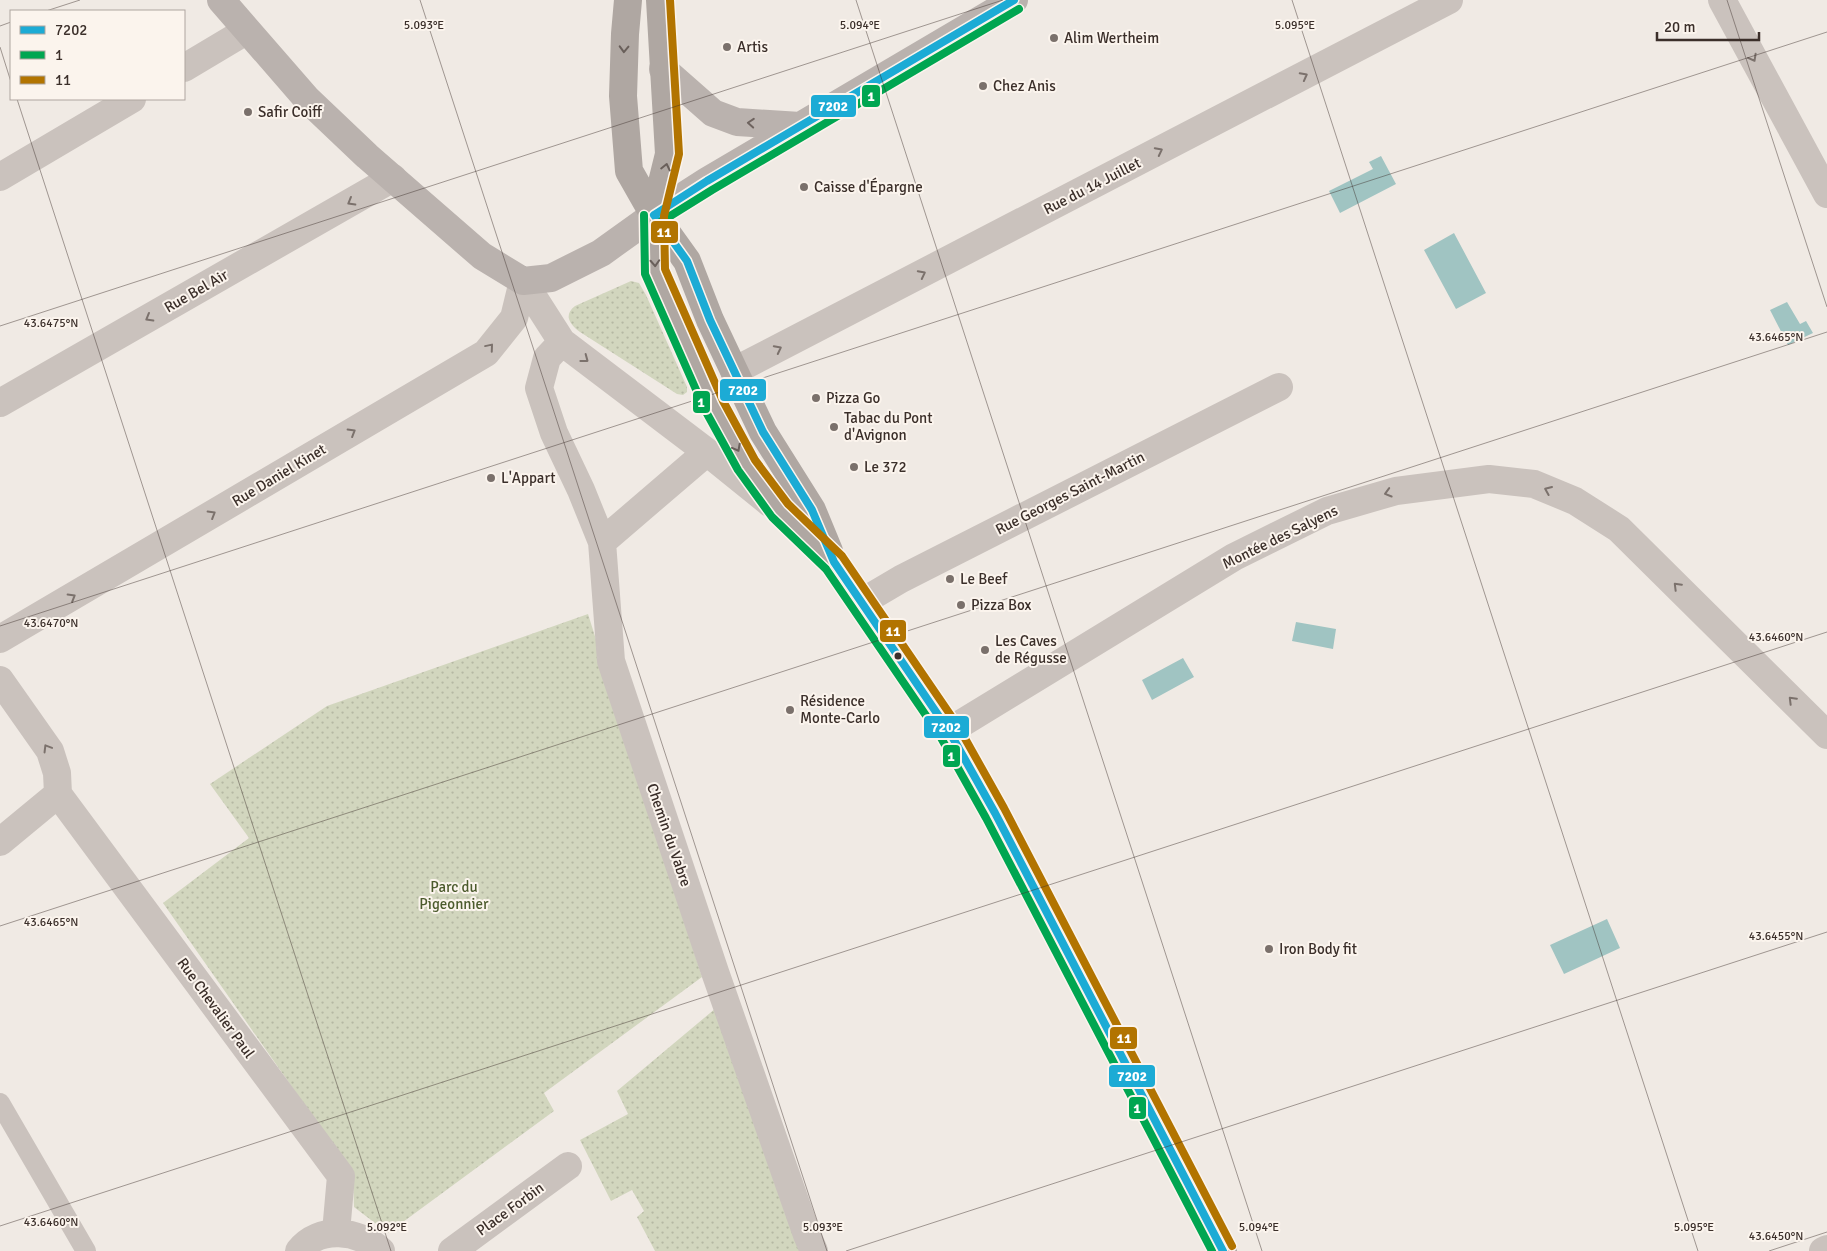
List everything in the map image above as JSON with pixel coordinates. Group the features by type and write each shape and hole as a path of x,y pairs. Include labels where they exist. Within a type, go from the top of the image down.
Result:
{"main road":[{"path":"221,0 307,99 482,256 522,281 551,278 601,253 654,215 707,181 1014,0"},
{"path":"628,0 623,96 629,171 654,215 687,261 710,320 763,432 812,510 834,562"},
{"path":"660,0 669,154 654,215 655,270 714,405 747,466 780,511 834,562 949,731 995,812 1223,1251"},
{"path":"663,69 713,112 737,122 800,126"}],"street":[{"name":"Rue du 14 Juillet","path":"734,371 1449,0"},
{"path":"1722,0 1827,194"},
{"path":"185,67 246,31"},
{"path":"0,177 130,100"},
{"name":"Rue Bel Air","path":"0,403 393,178"},
{"path":"522,281 562,342 707,452 780,511"},
{"name":"Rue Daniel Kinet","path":"0,639 486,353 514,318 522,281"},
{"name":"Chemin du Vabre","path":"562,342 547,358 539,388 554,433 581,490 602,542 611,662 715,972 814,1251"},
{"name":"Rue Georges Saint-Martin","path":"862,602 901,579 1279,387"},
{"path":"602,542 707,452"},
{"name":"Montée des Salyens","path":"949,731 1234,557 1326,511 1396,491 1489,479 1534,484 1575,501 1619,529 1827,734"},
{"path":"0,680 50,751 57,773 58,794 0,842"},
{"name":"Rue Chevalier Paul","path":"58,794 341,1176 336,1232"},
{"name":"Place Forbin","path":"452,1251 568,1166"},
{"path":"299,1251 318,1237 336,1232 355,1235 372,1243 381,1251"},
{"path":"1823,1251 1827,1249"}],"lane":[{"path":"0,1104 86,1251"}],"green space":[{"path":"631,281 639,283 646,295 687,387 687,392 683,395 677,394 580,332 569,320 569,313 575,306"},
{"name":"Parc du Pigeonnier","path":"588,614 702,977 544,1093 554,1111 388,1233 354,1207 353,1174 163,903 249,838 210,784 327,706"},
{"path":"716,1008 800,1251 655,1251 637,1217 644,1211 632,1190 611,1201 580,1140 628,1114 617,1091"}],"water":[{"path":"1381,156 1396,184 1340,213 1329,191 1373,169 1369,162"},
{"path":"1454,233 1486,293 1456,309 1424,250"},
{"path":"1787,302 1800,324 1806,321 1813,333 1788,345 1770,310"},
{"path":"1296,622 1336,629 1333,649 1292,641"},
{"path":"1183,658 1194,677 1152,700 1142,680"},
{"path":"1607,919 1620,948 1564,974 1550,945"}],"transit line":[{"name":"11","path":"670,0 679,154 664,216 665,269 723,401 755,460 788,504 842,556 958,726 1004,808 1232,1246"},
{"name":"7202","path":"654,215 707,181 1014,0"},
{"name":"1","path":"659,223 1019,9"},
{"name":"1","path":"644,215 645,274 705,410 738,470 772,517 826,569 940,736 986,818 1212,1251"},
{"name":"7202","path":"654,215 687,261 710,320 763,432 812,510 834,562 949,731 995,813 1223,1251"}],"place":[{"name":"Alim Wertheim","path":"1054,38"},
{"name":"Artis","path":"727,47"},
{"name":"Chez Anis","path":"983,86"},
{"name":"Safir Coiff","path":"248,112"},
{"name":"Caisse d'Épargne","path":"804,187"},
{"name":"Pizza Go","path":"816,398"},
{"name":"Tabac du Pont d'Avignon","path":"834,427"},
{"name":"Le 372","path":"854,467"},
{"name":"L'Appart","path":"491,478"},
{"name":"Le Beef","path":"950,579"},
{"name":"Pizza Box","path":"961,605"},
{"name":"Les Caves de Régusse","path":"985,650"},
{"name":"Résidence Monte-Carlo","path":"790,710"},
{"name":"Iron Body fit","path":"1269,949"}]}
